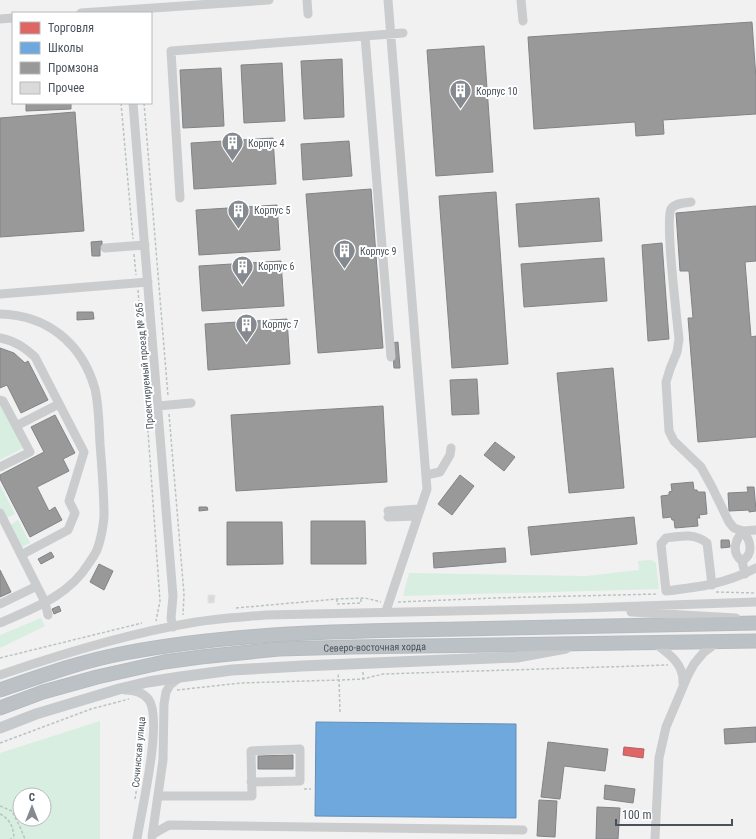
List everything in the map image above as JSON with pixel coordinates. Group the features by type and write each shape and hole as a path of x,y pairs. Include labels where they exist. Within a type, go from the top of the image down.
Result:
{"highway":[{"name":"Северо-восточная хорда","path":"0,690 68,668 123,654 184,644 258,635 362,630 756,624"},
{"name":"Северо-восточная хорда","path":"0,708 43,692 97,677 164,662 201,656 279,649 756,641"}],"main road":[{"path":"0,728 36,714 119,689 148,682 180,677 232,670 517,657 588,644"}],"street":[{"path":"104,12 269,0"},
{"path":"307,0 308,14"},
{"path":"386,611 427,489 388,0"},
{"path":"521,0 523,20"},
{"path":"0,19 12,18"},
{"path":"180,198 171,51 403,33"},
{"path":"365,36 391,357"},
{"name":"Проектируемый проезд № 265","path":"133,104 173,596 171,618 173,627"},
{"path":"691,202 678,204 672,208 670,214 670,247 679,339 677,352 666,382 669,432 674,441 701,467 729,522 734,528 743,532 748,539 750,552 748,558 742,561"},
{"path":"105,248 145,245"},
{"path":"0,294 148,282"},
{"path":"0,314 10,314 42,322 62,335 72,345 84,363 90,376 97,400 104,500 102,532 97,551 78,579 68,588 45,602 0,623"},
{"path":"0,338 12,340 26,348 35,357 84,452 69,500 75,513 68,530 21,555"},
{"path":"0,400 4,401 30,452 0,468"},
{"path":"158,406 191,403"},
{"path":"16,426 59,404"},
{"path":"426,475 440,472 450,455 450,448"},
{"path":"388,514 419,512"},
{"path":"0,513 45,602 48,615"},
{"path":"745,574 742,561 736,554 735,548 737,539 743,532 756,530"},
{"path":"714,589 707,543 702,538 686,536 666,538 661,544 663,593 714,589 756,568"},
{"path":"0,604 37,586"},
{"path":"0,675 76,650 132,635 196,622 266,615 386,611 585,608 756,602"},
{"path":"585,608 756,619"},
{"path":"655,839 659,758 666,727 694,664 704,652 720,641"},
{"path":"653,642 668,653 679,665 683,674 683,686"},
{"path":"152,836 163,760 164,704 166,692 170,685 180,677"},
{"name":"Сочинская улица","path":"119,689 136,690 149,701 152,708 154,725 151,757 137,839"},
{"path":"158,796 252,796 251,751 300,749 300,781 252,782"},
{"path":"156,812 169,825"},
{"path":"152,836 169,825 523,830"}],"path":[{"path":"121,104 136,277"},
{"path":"144,104 184,594 183,616"},
{"path":"138,291 160,601 156,621 150,622"},
{"path":"714,589 756,593"},
{"path":"396,602 663,593"},
{"path":"336,599 337,604 361,603 361,598"},
{"path":"299,603 361,598 382,602"},
{"path":"0,658 144,623"},
{"path":"175,691 241,683 363,679 383,674 670,665"},
{"path":"357,672 363,672 363,679"},
{"path":"338,673 340,712"},
{"path":"0,743 91,709 132,698"},
{"path":"134,802 143,752"},
{"path":"0,806 12,811 25,839"},
{"path":"0,814 10,822 13,830 12,839"}],"green space":[{"path":"0,404 25,447 0,460"},
{"path":"0,485 15,514 5,519 0,509"},
{"path":"18,520 30,543 20,548 9,526"},
{"path":"651,560 656,564 659,589 403,596 409,573 586,576 639,570 638,561"},
{"path":"41,618 45,626 0,648 0,635"},
{"path":"100,721 100,839 0,839 0,753"}],"building: Торговля":[{"path":"624,747 644,749 643,758 623,755"}],"building: Школы":[{"path":"316,722 516,724 516,818 315,816"}],"building: Промзона":[{"path":"752,22 756,79 756,114 663,120 664,134 636,136 635,122 534,129 528,37"},
{"name":"Корпус 10","path":"484,46 493,172 436,176 427,50"},
{"path":"342,59 344,117 304,119 301,61"},
{"path":"282,63 285,121 244,123 241,65"},
{"path":"221,68 224,126 183,128 180,70"},
{"path":"26,104 71,104 71,109 26,111"},
{"path":"75,112 84,231 0,237 0,118"},
{"name":"Корпус 4","path":"273,138 276,184 194,189 191,143"},
{"path":"349,141 352,176 303,180 301,144"},
{"name":"Корпус 9","path":"371,189 383,348 318,353 306,194"},
{"path":"496,192 508,364 452,368 439,196"},
{"path":"599,198 602,241 519,247 516,204"},
{"name":"Корпус 5","path":"277,205 280,250 199,255 196,210"},
{"path":"756,206 756,261 745,262 751,337 756,336 756,437 698,442 688,318 693,318 689,271 680,271 676,213"},
{"path":"102,241 100,256 92,256 91,242"},
{"path":"662,243 669,339 648,341 642,245"},
{"path":"604,258 607,301 524,307 521,264"},
{"name":"Корпус 6","path":"281,261 284,306 202,311 199,266"},
{"path":"77,312 93,312 94,319 77,320"},
{"name":"Корпус 7","path":"287,319 290,364 208,370 205,324"},
{"path":"398,342 400,368 394,368 392,343"},
{"path":"0,348 14,353 25,363 28,361 48,400 21,413 7,385 0,388"},
{"path":"613,368 624,488 569,493 557,373"},
{"path":"477,379 479,414 452,415 450,380"},
{"path":"383,406 387,482 236,491 231,415"},
{"path":"55,415 75,453 63,459 69,471 37,487 49,511 55,507 62,520 30,537 0,479 0,475 44,452 31,427"},
{"path":"495,442 515,457 504,471 484,455"},
{"path":"460,475 474,486 452,515 438,504"},
{"path":"693,482 694,490 697,490 698,492 705,492 707,514 699,515 700,518 697,518 698,526 675,528 674,520 672,520 671,517 663,518 661,496 669,495 669,492 672,491 671,484"},
{"path":"747,487 754,487 756,511 729,511 728,493 748,492"},
{"path":"199,507 207,507 208,510 199,511"},
{"path":"634,517 637,544 531,555 528,527"},
{"path":"311,521 365,521 366,564 311,564"},
{"path":"227,522 282,522 283,564 227,565"},
{"path":"721,540 729,540 730,547 721,548"},
{"path":"505,548 506,562 434,568 433,553"},
{"path":"51,552 54,557 41,564 38,559"},
{"path":"99,564 113,571 104,590 90,582"},
{"path":"0,570 11,592 0,597"},
{"path":"59,606 61,611 54,614 52,609"},
{"path":"756,727 756,742 725,744 724,729"},
{"path":"548,742 608,749 605,771 564,766 560,799 541,797"},
{"path":"293,755 293,769 258,769 258,756"},
{"path":"605,785 635,789 633,803 604,799"},
{"path":"539,800 557,801 555,837 537,836"},
{"path":"597,807 620,808 618,839 596,839"}],"building: Прочее":[{"path":"208,595 215,595 214,603 208,603"}],"place":[{"name":"Корпус 10","path":"460,110"},
{"name":"Корпус 4","path":"233,162"},
{"name":"Корпус 5","path":"238,230"},
{"name":"Корпус 9","path":"344,270"},
{"name":"Корпус 6","path":"242,286"},
{"name":"Корпус 7","path":"247,344"}]}
